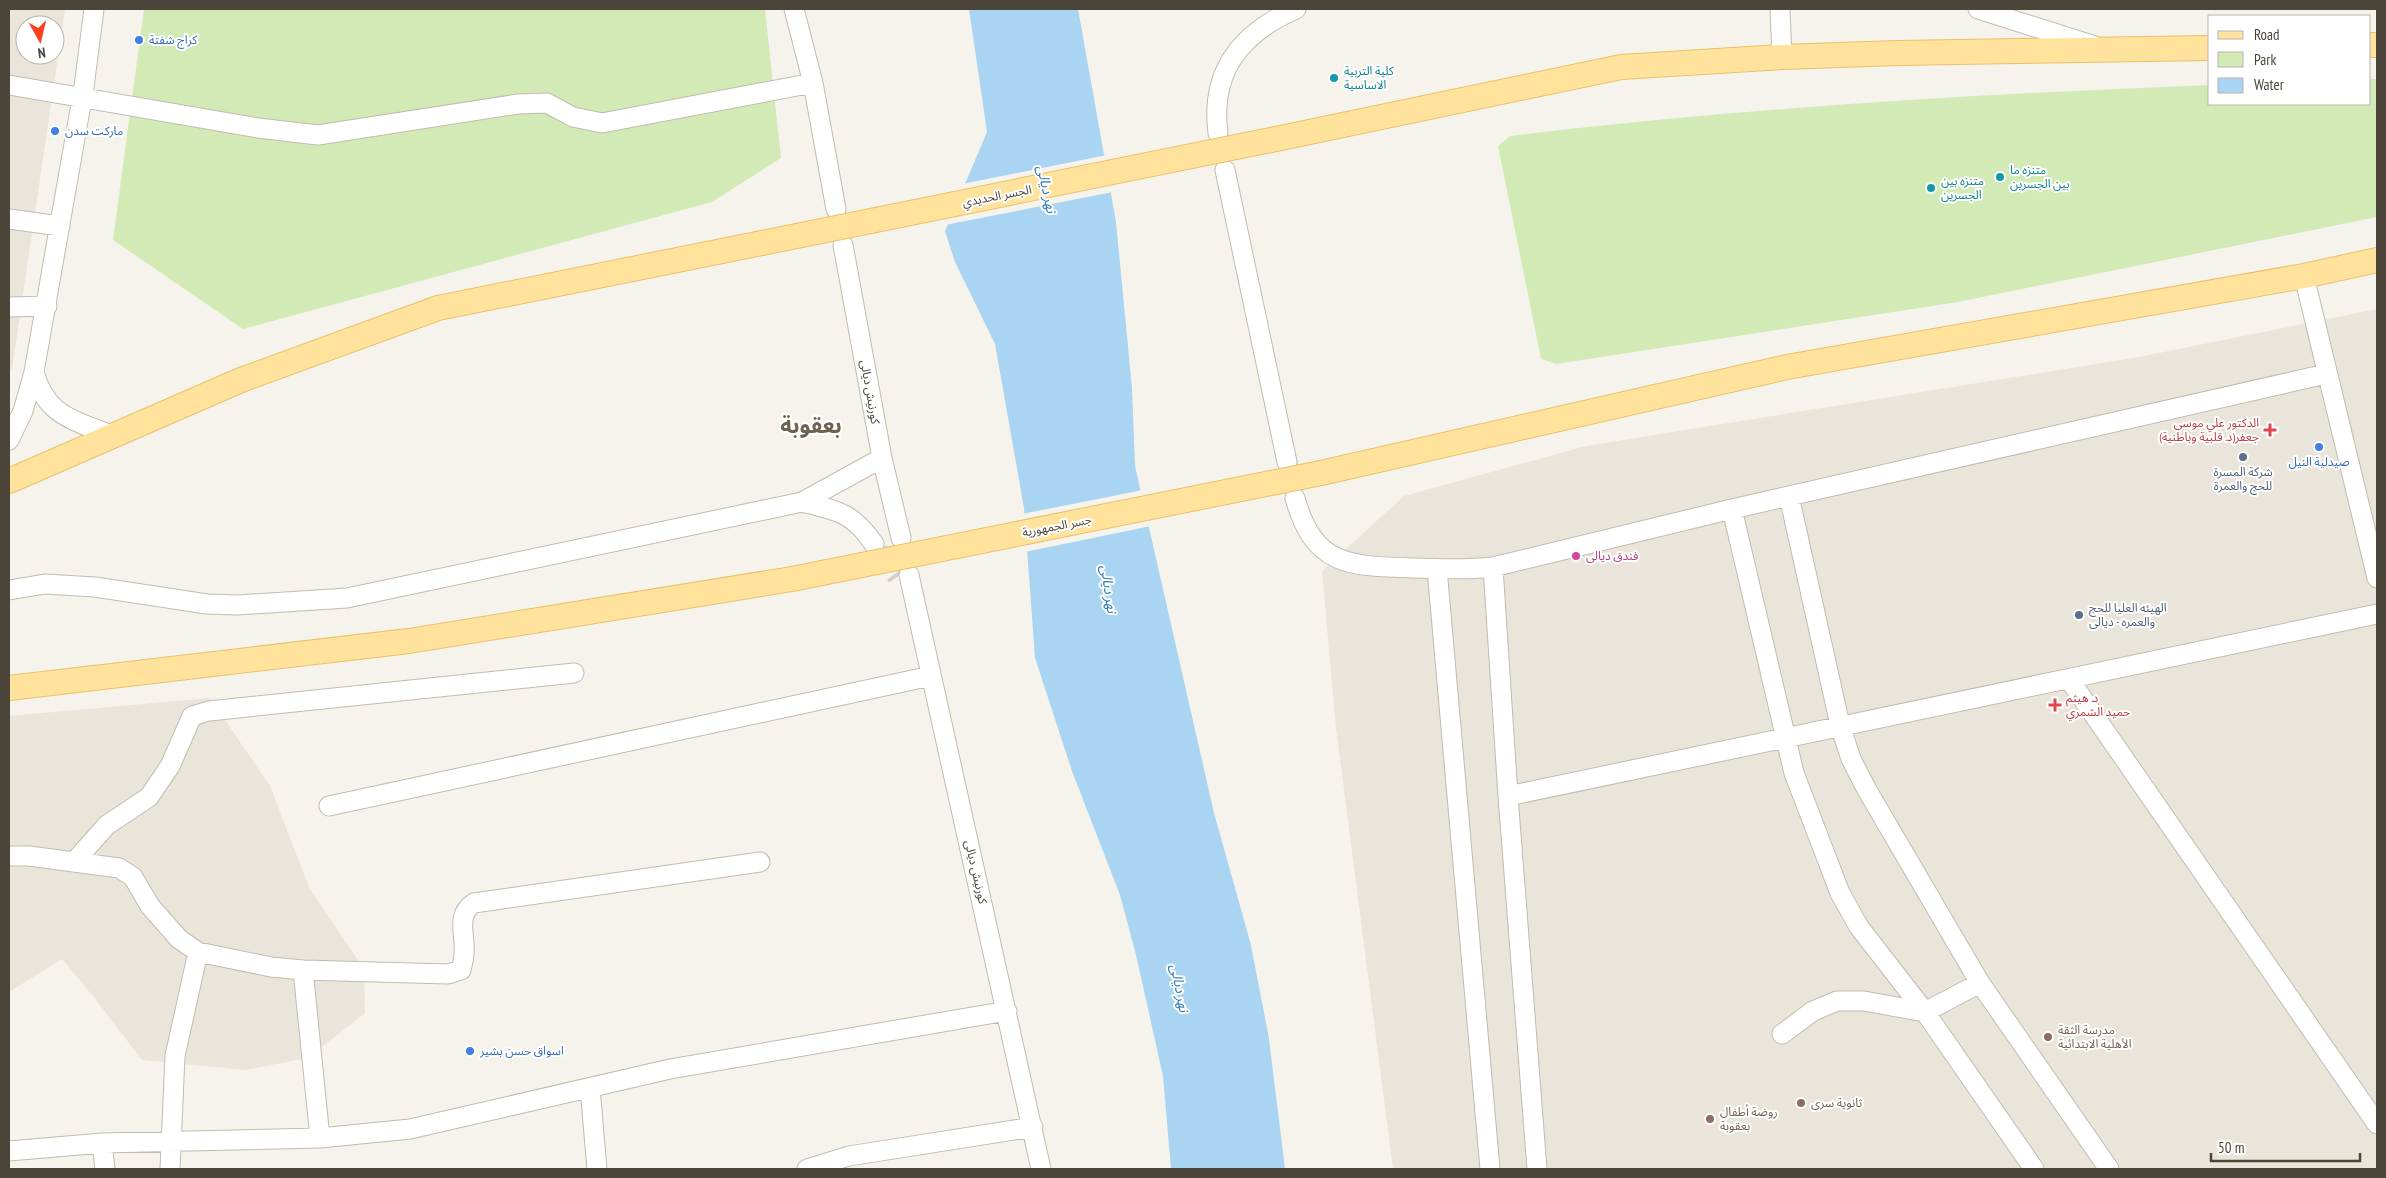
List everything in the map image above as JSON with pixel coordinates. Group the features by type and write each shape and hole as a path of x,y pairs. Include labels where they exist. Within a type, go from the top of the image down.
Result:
{"main road":[{"name":"الجسر الحديدي","path":"9,481 241,380 438,308 1276,139 1621,67 1782,57 2208,48"},
{"name":"جسر الجمهورية","path":"9,688 409,640 792,579 1321,473 1788,367 2304,276 2377,260"}],"street":[{"path":"9,440 23,411 34,372 82,98 94,9"},
{"path":"794,9 813,83 836,209"},
{"path":"1218,133 1215,114 1216,95 1221,77 1230,60 1253,36 1280,16 1296,9"},
{"path":"1780,9 1782,57"},
{"path":"1978,9 2105,49"},
{"path":"9,85 258,128 318,135 518,104 547,103 573,117 602,123 813,83"},
{"path":"1225,170 1287,462"},
{"path":"9,219 60,226"},
{"name":"كورنيش ديالى","path":"843,245 882,458 901,538"},
{"path":"2304,276 2326,374 2377,578"},
{"path":"9,307 47,306"},
{"path":"34,372 38,387 46,401 58,412 113,436"},
{"path":"1295,498 1304,525 1313,539 1325,551 1355,565 1437,569 1493,568 1732,509 2326,374"},
{"path":"9,590 45,584 95,587 207,604 238,605 347,598 802,502 882,458"},
{"path":"1789,496 1840,725 1851,759 1980,983 2109,1169"},
{"path":"802,502 843,512 862,527 874,544"},
{"path":"1732,509 1784,737 1800,792 1846,904 1867,938 1925,1012 2034,1169"},
{"path":"1493,568 1508,796 1537,1169"},
{"path":"1437,569 1490,1169"},
{"name":"كورنيش ديالى","path":"903,576 916,602 1042,1169"},
{"path":"1508,796 2377,614"},
{"path":"74,862 107,825 149,797 170,766 192,716 209,711 574,673"},
{"path":"329,806 931,676"},
{"path":"2069,679 2377,1124"},
{"path":"9,856 29,856 119,868 133,877 156,913 179,939 198,952 271,967 303,970 448,974 461,970 464,953 462,925 467,908 474,903 760,862"},
{"path":"170,1169 175,1056 198,952"},
{"path":"303,970 320,1138"},
{"path":"1782,1034 1813,1011 1837,1001 1864,1001 1925,1012 1980,983"},
{"path":"9,1151 102,1143 170,1143 320,1138 410,1129 670,1069 1007,1011"},
{"path":"590,1088 597,1169"},
{"path":"807,1169 849,1156 1033,1127"},
{"path":"102,1143 104,1169"}],"shaded area":[{"path":"9,9 65,9 64,15 15,15 15,65 57,65 12,369 9,370"},
{"path":"2377,309 2377,1169 1393,1169 1336,728 1322,571 1404,496 1586,446 2139,357"},
{"path":"210,698 270,786 309,887 364,969 365,1013 308,1058 245,1070 142,1060 62,959 9,992 9,716"}],"green space":[{"path":"144,9 765,9 781,158 712,202 243,329 113,240"},
{"path":"2371,79 2377,79 2377,217 1958,302 1556,364 1541,359 1498,146 1510,136 1684,117 1859,103 2208,85 2208,105 2371,105"}],"water":[{"name":"نهر ديالى","path":"969,9 1078,9 1116,222 1132,388 1135,466 1214,813 1251,945 1269,1039 1285,1169 1171,1169 1163,1076 1136,955 1120,895 1072,771 1035,658 1024,508 995,344 955,262 945,231 987,132"}],"pier":[{"path":"1107,155 1113,192 945,225 962,184"},
{"path":"1143,490 1151,526 1025,552 1022,514"}],"tunnel":[{"path":"879,551 897,577"}],"place":[{"name":"كراج شفتة","path":"139,40"},
{"name":"كلية التربية الاساسية","path":"1334,78"},
{"name":"ماركت سدن","path":"55,131"},
{"name":"متنزه ما بين الجسرين","path":"2000,177"},
{"name":"متنزه بين الجسرين","path":"1931,188"},
{"name":"الدكتور علي موسى جعفر(د. قلبية وباطنية)","path":"2270,430"},
{"name":"صيدلية النيل","path":"2319,447"},
{"name":"شركة المسرة للحج والعمرة","path":"2243,457"},
{"name":"فندق ديالى","path":"1576,556"},
{"name":"الهيئه العليا للحج والعمره - ديالى","path":"2079,615"},
{"name":"د. هيثم حميد الشمري","path":"2055,705"},
{"name":"مدرسة الثقة الأهلية الابتدائية","path":"2048,1037"},
{"name":"اسواق حسن بشير","path":"470,1051"},
{"name":"ثانوية سرى","path":"1801,1103"},
{"name":"روضة أطفال بعقوبة","path":"1710,1119"}],"district":[{"name":"بعقوبة","path":"811,425"}]}
